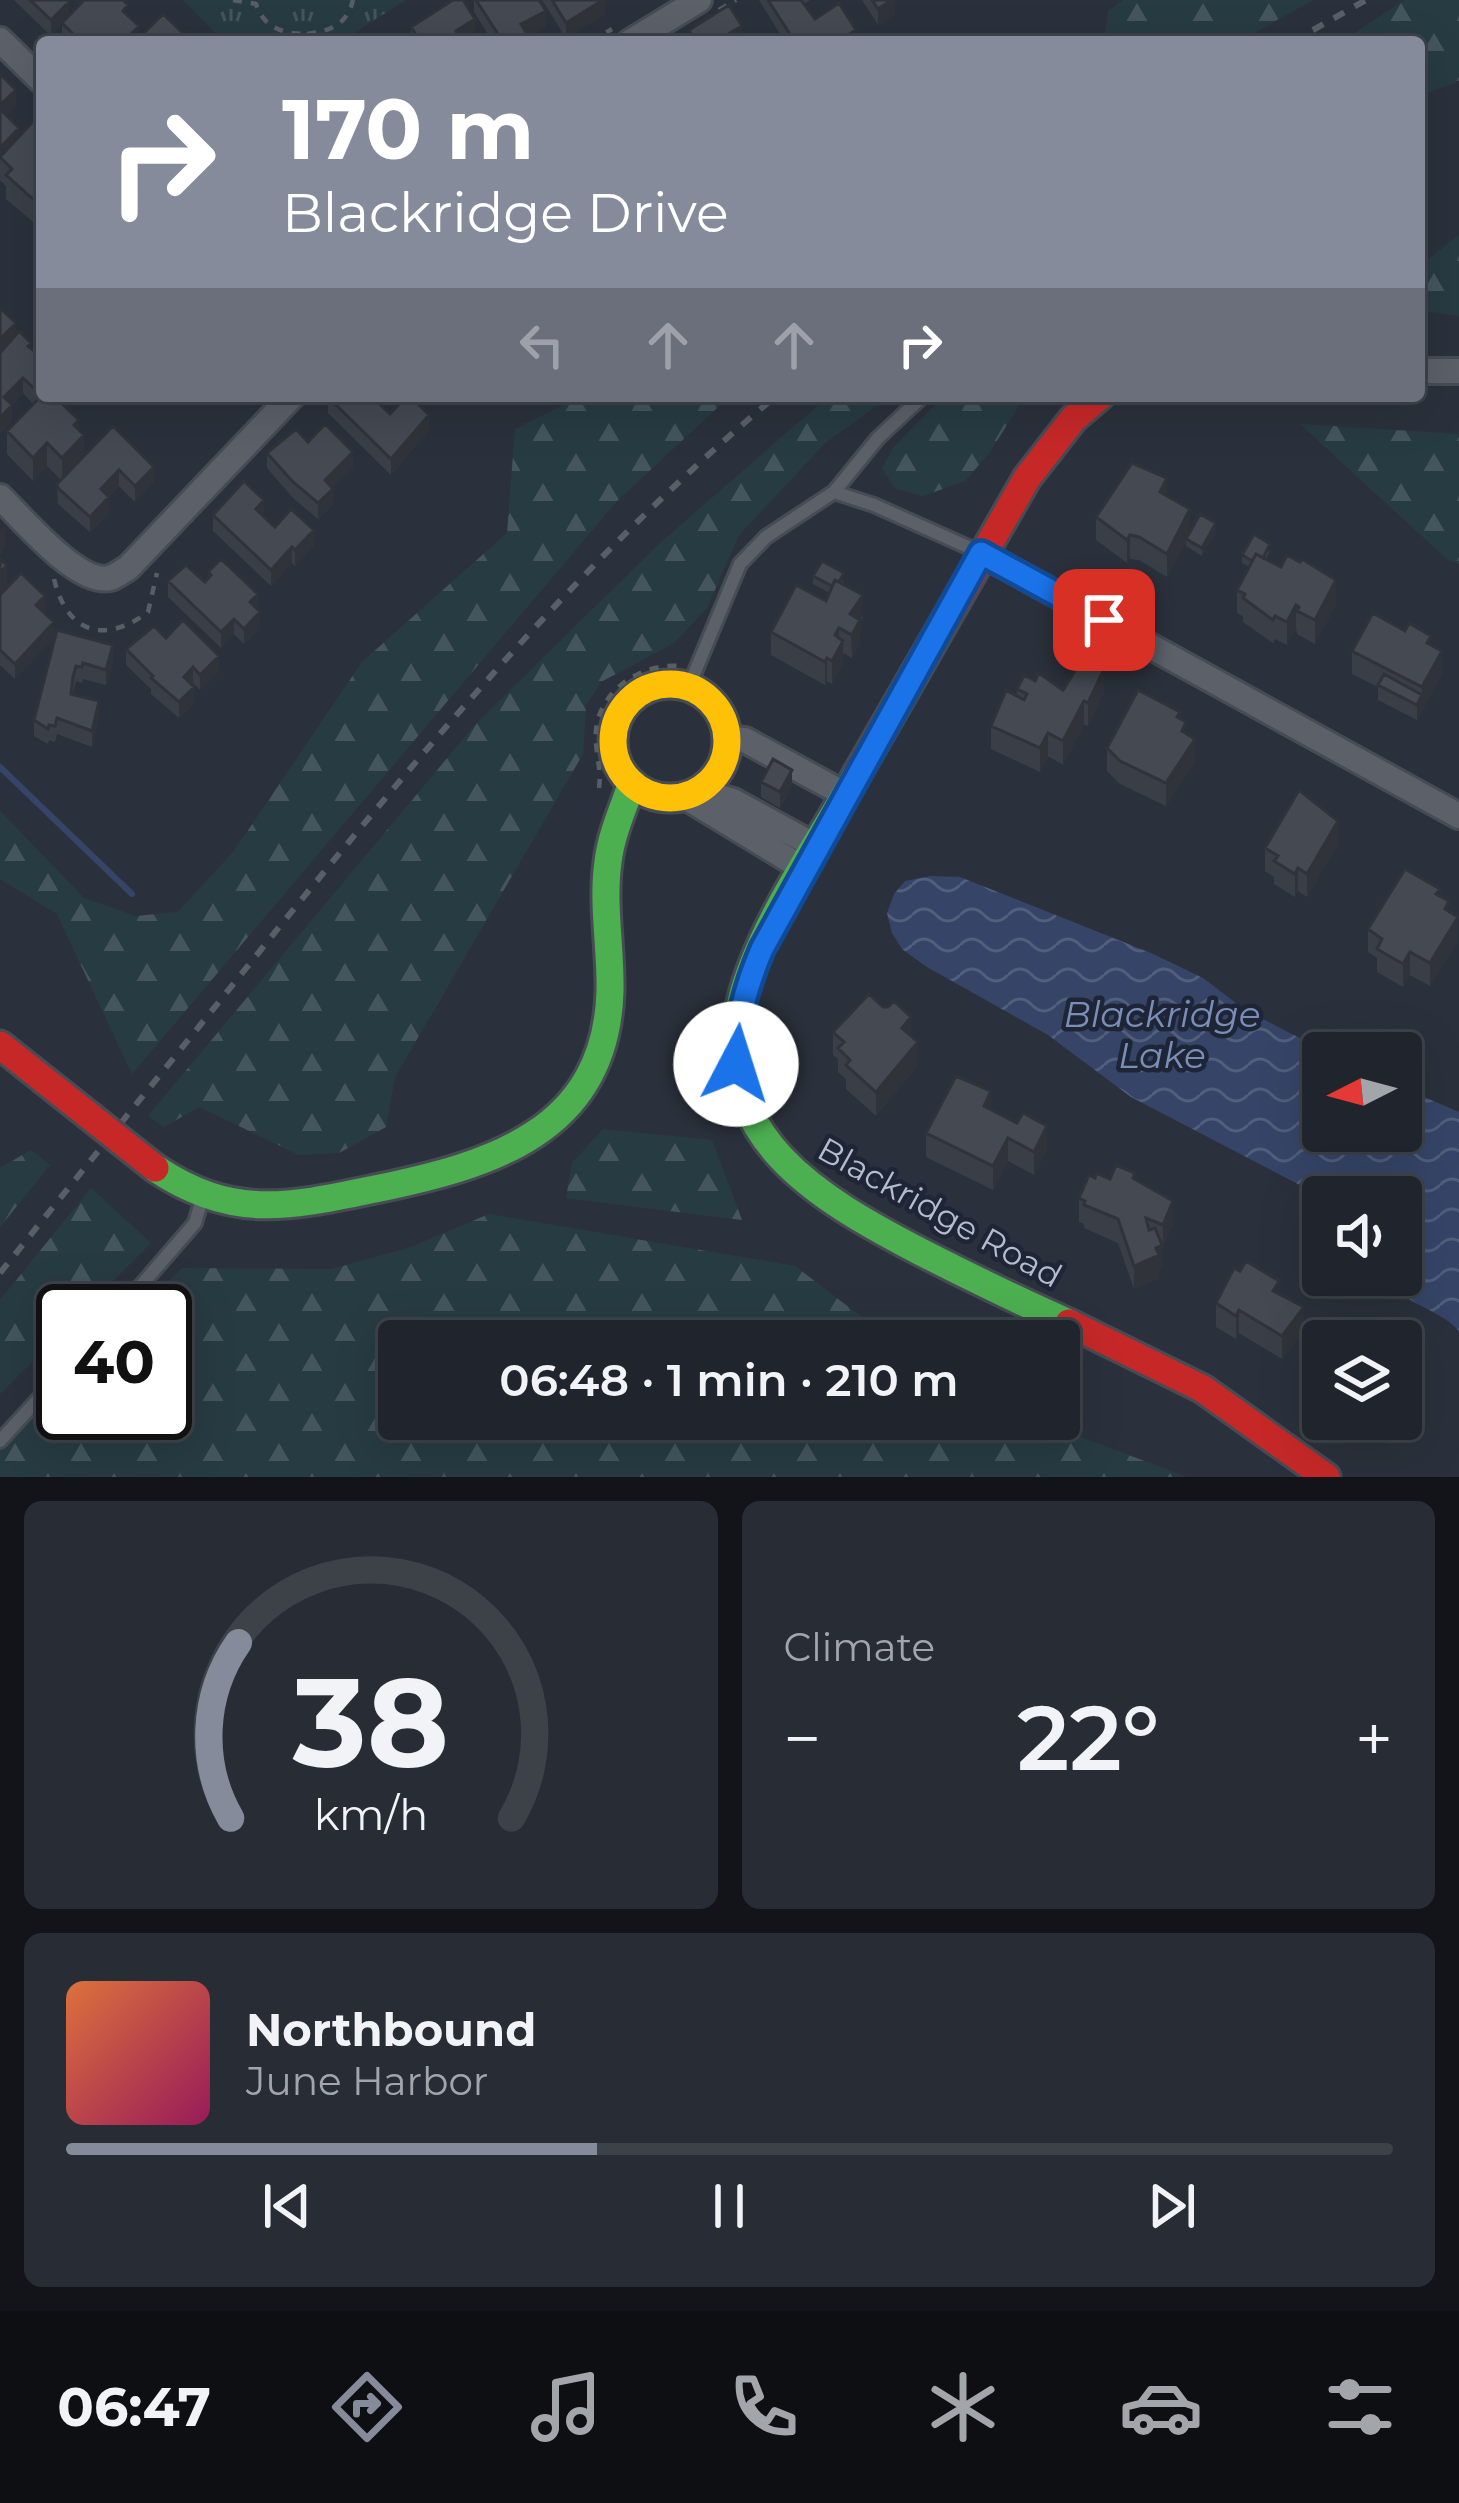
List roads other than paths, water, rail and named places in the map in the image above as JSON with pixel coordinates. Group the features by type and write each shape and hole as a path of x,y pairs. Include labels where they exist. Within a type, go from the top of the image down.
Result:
{"street":[{"path":"640,36 699,0"},
{"path":"0,40 36,75"},
{"path":"1425,371 1459,371"},
{"path":"0,497 75,569 109,578 128,568 286,402"},
{"name":"Blackridge Road","path":"1094,402 1051,443 981,553 811,858 743,993 736,1064 744,1101 780,1162 835,1202 982,1283 1185,1378 1326,1477"},
{"path":"981,553 1459,816"},
{"path":"691,793 720,769 728,739 716,707 693,678 635,695 618,717 613,746 616,760 632,783 656,796 691,793 733,801 811,858"},
{"path":"728,739 745,740 846,795"},
{"path":"0,1046 155,1168 203,1198 234,1208 270,1208 491,1162 527,1143 557,1116 598,1060 608,1024 607,872 611,842 632,783"}],"lane":[{"path":"693,678 740,564 766,537 834,492 878,438 917,402"},
{"path":"834,492 981,553"},
{"path":"142,1284 195,1223 203,1198"},
{"path":"0,1442 36,1402"}],"water":[{"name":"Blackridge Lake","path":"960,877 1151,953 1203,978 1245,1010 1302,1039 1302,1152 1422,1152 1422,1096 1459,1112 1459,1331 1404,1296 1422,1296 1422,1176 1302,1176 1302,1186 1131,1097 1048,1035 902,949 887,913 905,881"}],"waterway":[{"path":"0,767 132,894"}],"railway":[{"path":"1303,36 1366,0"},
{"path":"0,1273 280,926 515,649 641,518 769,402"}]}
